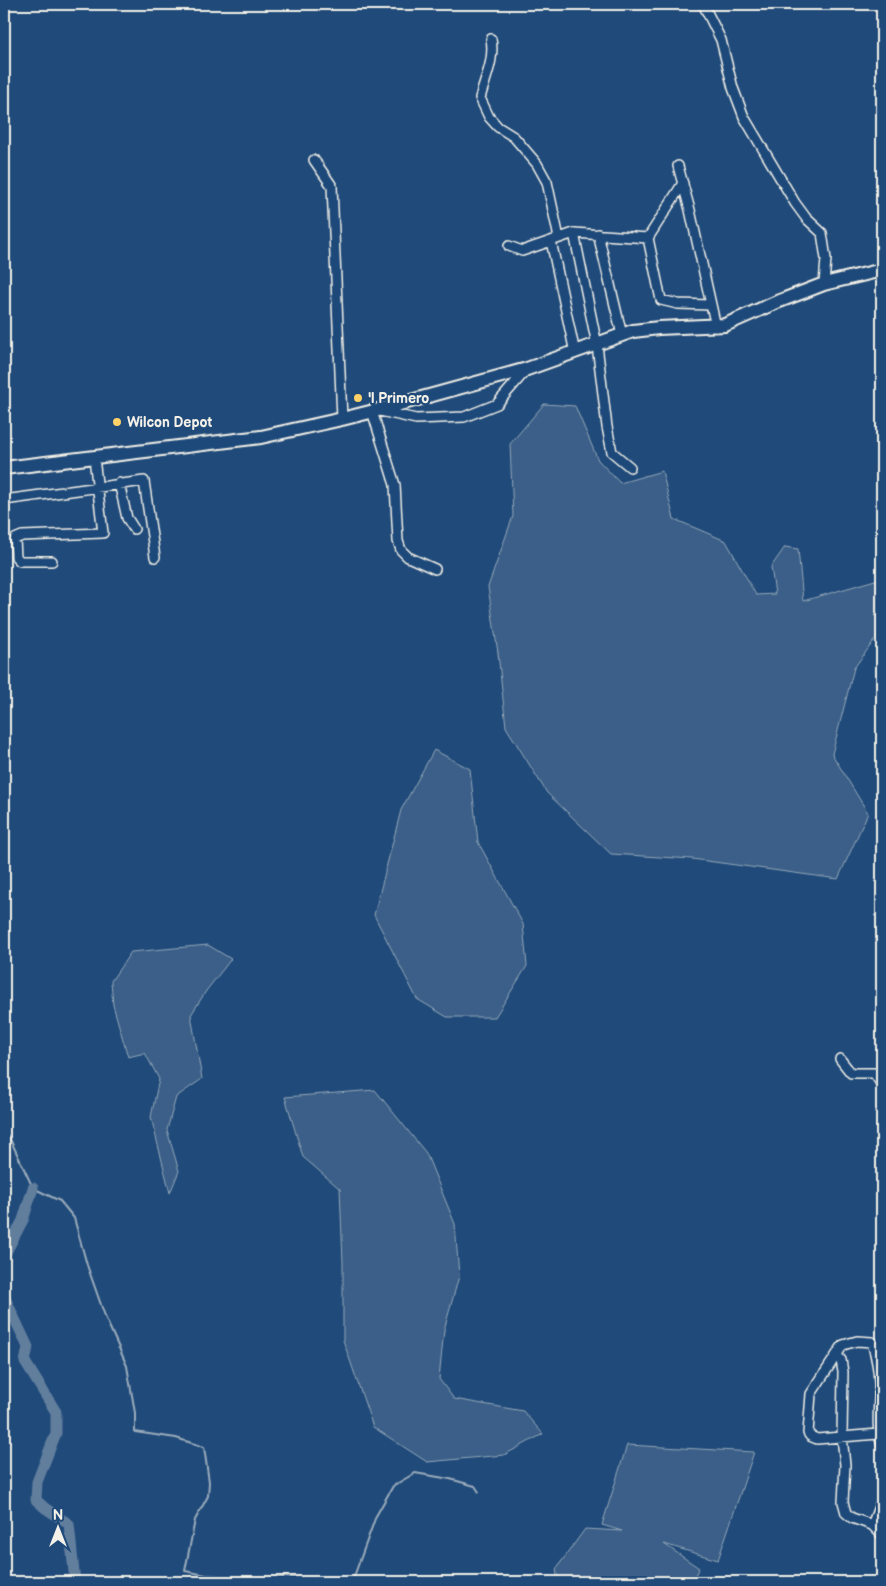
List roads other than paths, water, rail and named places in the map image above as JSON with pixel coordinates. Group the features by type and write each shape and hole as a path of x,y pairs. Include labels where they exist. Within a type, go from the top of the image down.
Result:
{"highway":[{"path":"4,468 261,437 342,419 527,369 633,331 725,325 824,284 882,270"}],"street":[{"path":"704,4 720,40 733,88 744,117 795,203 806,218 822,233 826,259 824,284"},
{"path":"491,38 493,48 491,60 480,98 489,117 498,127 514,137 537,164 547,182 575,353"},
{"path":"314,160 332,186 342,419"},
{"path":"678,166 690,210 716,327"},
{"path":"683,183 648,238 661,300 678,304 710,304"},
{"path":"574,233 597,344 607,427 612,452 630,467"},
{"path":"509,246 522,251 574,233 648,238"},
{"path":"598,234 622,335"},
{"path":"436,569 408,557 401,550 398,541 395,485 375,411 416,419 464,417 497,404 527,369"},
{"path":"52,561 20,561 16,557 15,539 22,536 103,533 94,458"},
{"path":"4,500 144,481 155,557"},
{"path":"119,484 127,518 134,529"},
{"path":"840,1059 851,1073 874,1073 882,1085"},
{"path":"878,1434 817,1439 808,1433 811,1394 843,1345 857,1342 872,1342 878,1362 881,1383 878,1434 882,1446"},
{"path":"837,1355 841,1360 843,1372 843,1502 846,1513 852,1518 872,1525 882,1535"},
{"path":"872,1525 882,1499"}],"waterway":[{"path":"4,1132 10,1139 33,1188 60,1201 74,1218 87,1265 106,1319 127,1366 135,1413 135,1432 176,1438 204,1447 209,1482 208,1496 195,1520 185,1571 206,1575 267,1579 298,1578 304,1582"},
{"path":"4,1256 23,1220 33,1188"},
{"path":"4,1296 28,1347 25,1362 56,1412 56,1433 37,1482 36,1500 69,1524 75,1582"},
{"path":"352,1582 376,1516 393,1486 415,1473 450,1479 475,1486 479,1492"}],"place":[{"name":"'l Primero","path":"358,398"},
{"name":"Wilcon Depot","path":"117,422"}]}
